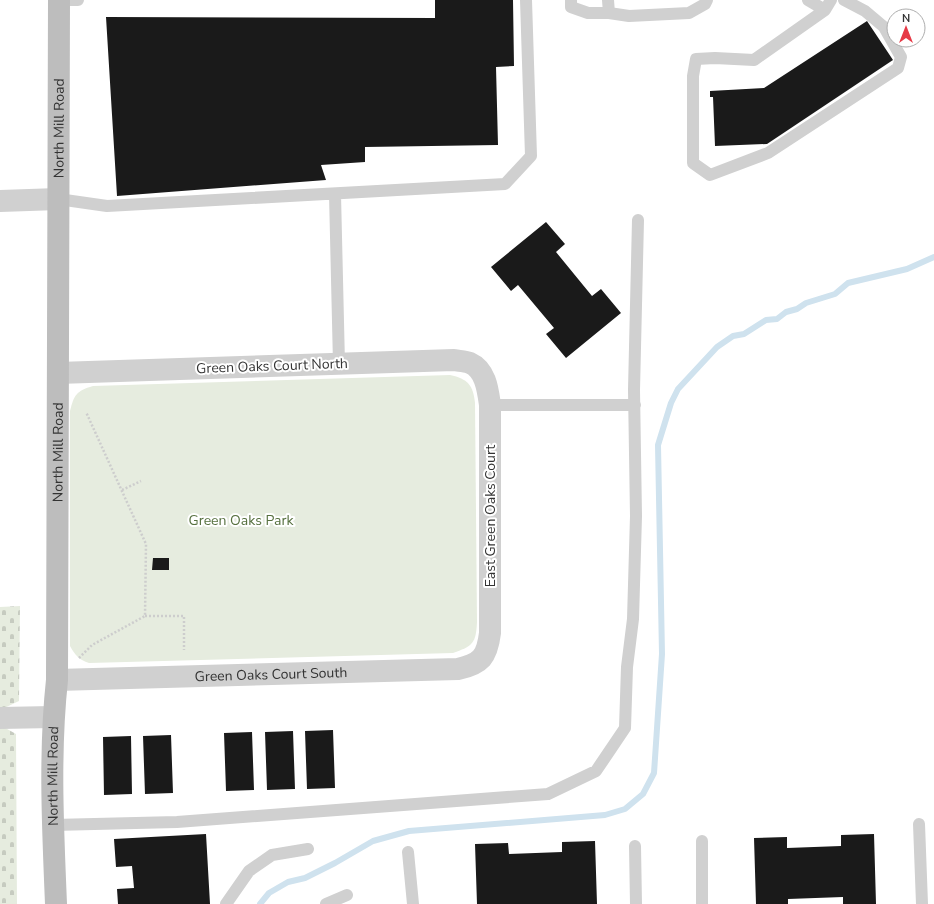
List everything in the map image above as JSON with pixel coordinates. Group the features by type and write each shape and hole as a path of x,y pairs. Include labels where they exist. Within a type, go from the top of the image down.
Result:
{"street":[{"name":"North Mill Road","path":"56,904 53,825 53,717 57,680 59,0"},
{"path":"0,201 58,199"},
{"name":"Green Oaks Court North","path":"58,373 454,360 472,364 482,373"},
{"name":"East Green Oaks Court","path":"482,373 488,386 490,405 490,633 489,645 483,658"},
{"name":"Green Oaks Court South","path":"57,680 458,669 472,666 483,658"},
{"path":"0,718 53,717"}],"lane":[{"path":"59,0 78,0"},
{"path":"58,199 107,206 505,184 531,156 526,0"},
{"path":"570,0 571,7 588,13 609,13 629,16 689,13 705,4 706,0"},
{"path":"608,0 609,13"},
{"path":"808,0 828,5"},
{"path":"828,5 754,60 715,58 696,59 693,76 693,163 710,175 768,153 898,68 901,57 884,27 865,11 844,0"},
{"path":"335,194 339,364"},
{"path":"53,825 177,822 548,794 596,771 625,728 627,667 633,611 636,516 635,405 638,220"},
{"path":"490,405 635,405"},
{"path":"919,824 922,904"},
{"path":"702,841 702,904"},
{"path":"635,846 636,904"},
{"path":"226,904 249,871 272,855 308,849"},
{"path":"408,852 413,904"},
{"path":"326,904 347,895"}],"path":[{"path":"86,412 146,544 145,616"},
{"path":"122,490 141,481"},
{"path":"57,680 92,645 145,616 184,616 184,650"}],"green space":[{"name":"Green Oaks Park","path":"450,375 465,381 471,387 475,403 477,622 476,635 469,646 453,653 89,663 80,659 74,652 70,646 70,411 73,401 79,392 93,386"},
{"path":"20,606 19,701 0,710 0,607"},
{"path":"0,725 16,734 17,904 0,904"}],"building":[{"path":"435,0 513,0 514,66 496,67 498,145 365,147 365,162 321,165 326,180 117,196 106,17 435,18"},
{"path":"867,21 893,60 767,144 715,146 713,97 710,97 710,91 764,88"},
{"path":"546,222 565,244 556,252 592,296 601,289 621,313 566,358 546,334 554,328 518,285 511,291 491,267"},
{"path":"153,558 169,558 169,570 152,570"},
{"path":"333,730 335,788 307,789 305,731"},
{"path":"293,731 295,789 267,790 265,732"},
{"path":"252,732 254,790 226,791 224,733"},
{"path":"171,735 173,793 145,794 143,736"},
{"path":"131,736 132,794 104,795 103,737"},
{"path":"206,834 210,904 118,904 117,889 134,888 132,866 116,867 114,839"},
{"path":"874,834 876,904 843,904 843,897 788,899 788,904 756,904 754,838 787,837 787,848 841,846 841,835"},
{"path":"595,841 597,904 477,904 475,844 508,843 509,854 562,852 562,842"}],"waterway":[{"path":"260,904 269,893 288,882 305,878 373,841 409,831 605,815 625,809 643,794 654,773 662,654 658,445 671,403 678,389 717,347 733,336 744,334 766,320 777,319 786,312 797,309 806,303 835,294 848,283 907,269 934,257"}]}
